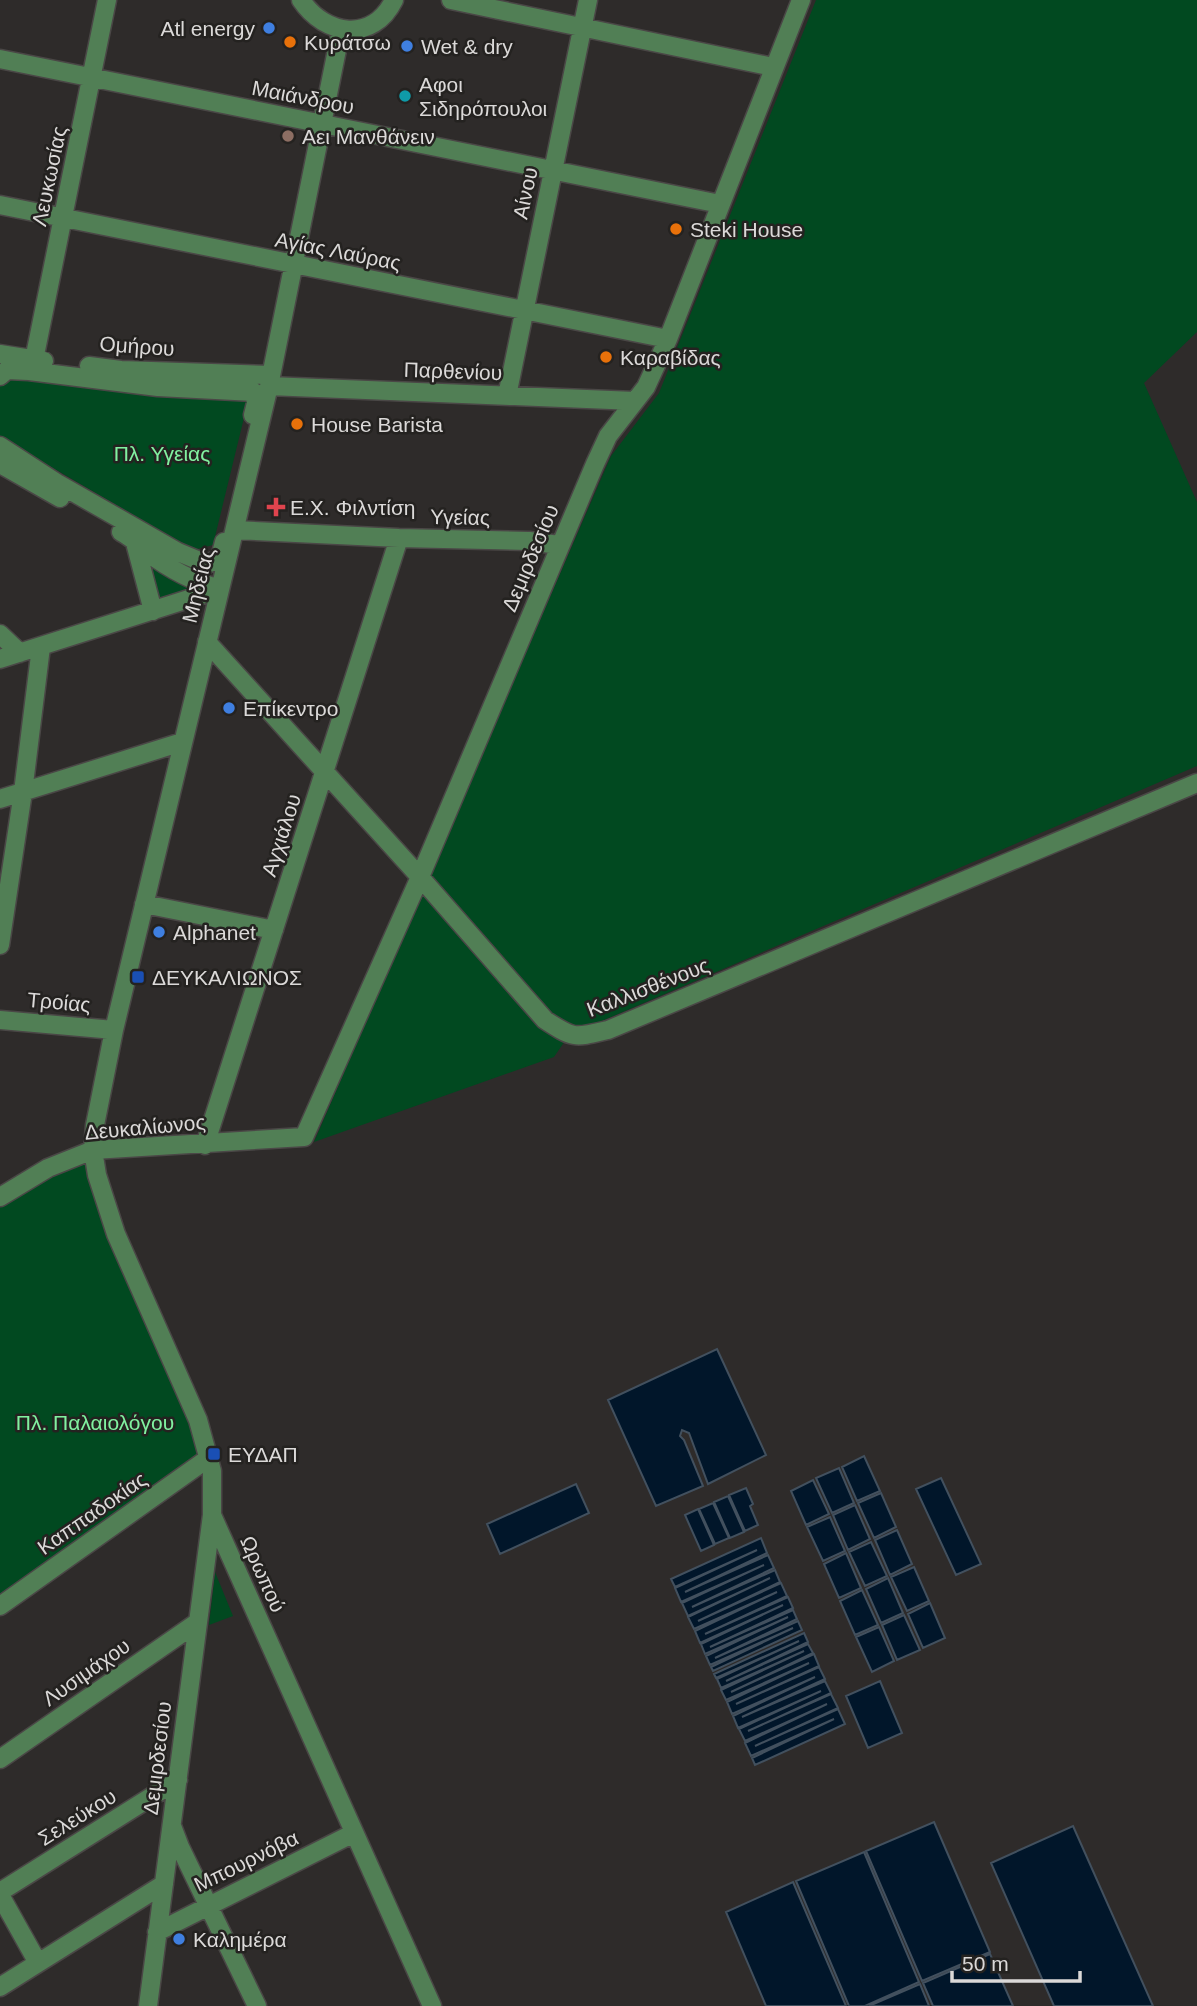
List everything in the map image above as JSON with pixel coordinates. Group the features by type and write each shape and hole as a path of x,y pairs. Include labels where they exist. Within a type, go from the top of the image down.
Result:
{"street":[{"name":"Λευκωσίας","path":"34,360 107,0"},
{"path":"301,0 310,13 322,23 341,30 369,25 383,16 394,0"},
{"path":"452,0 773,67"},
{"name":"Αίνου","path":"507,396 588,0"},
{"name":"Δεμιρδεσίου","path":"304,1138 420,877 559,545 608,436 646,387 668,339 801,0"},
{"name":"Μηδείας","path":"93,1150 95,1125 114,1030 270,381 341,30"},
{"name":"Μαιάνδρου","path":"0,59 720,204"},
{"name":"Αγίας Λαύρας","path":"0,205 668,339"},
{"name":"Ομήρου","path":"0,354 121,370 270,381"},
{"path":"0,376 7,370 29,370 158,387 254,391 256,403 220,558 207,564 178,552 57,483 0,446"},
{"name":"Παρθενίου","path":"270,381 635,401"},
{"path":"0,464 134,539 155,543 205,573 220,589 0,659"},
{"name":"Υγείας","path":"235,530 529,541 559,545"},
{"name":"Αγχιάλου","path":"205,1145 399,538"},
{"path":"134,539 153,611"},
{"path":"0,635 20,653"},
{"name":"Καλλισθένους","path":"207,642 420,877 545,1020 569,1035 584,1036 608,1030 1197,783"},
{"path":"0,945 41,647"},
{"path":"0,799 182,742"},
{"path":"144,904 274,930"},
{"name":"Τροίας","path":"0,1020 114,1030"},
{"name":"Δευκαλίωνος","path":"0,1197 48,1168 93,1150 304,1138"},
{"name":"Ωρωπού","path":"93,1150 97,1175 116,1234 198,1420 210,1457 214,1483 212,1515 432,2006"},
{"name":"Καππαδοκίας","path":"0,1606 210,1457"},
{"name":"Δεμιρδεσίου","path":"148,2006 212,1515"},
{"name":"Λυσιμάχου","path":"0,1759 198,1622"},
{"name":"Σελεύκου","path":"0,1894 177,1780"},
{"path":"172,1824 257,2006"},
{"name":"Μπουρνόβα","path":"158,1932 355,1833"},
{"name":"Μπουρνόβα","path":"0,1987 164,1884"},
{"path":"0,1894 38,1963"}],"green space":[{"path":"816,0 1197,0 1197,332 1144,383 1197,502 1197,766 569,1035 554,1057 314,1142 611,456 659,393"},
{"name":"Πλ. Υγείας","path":"8,373 251,389 213,545 193,550 0,437 0,383"},
{"path":"149,559 198,588 159,601 154,596"},
{"name":"Πλ. Παλαιολόγου","path":"93,1150 210,1457 0,1606 0,1197"},
{"path":"215,1572 233,1616 209,1625"}],"water":[{"path":"717,1349 766,1455 708,1484 689,1433 682,1430 680,1436 703,1486 656,1506 608,1400"},
{"path":"864,1456 880,1491 857,1501 842,1467"},
{"path":"839,1468 854,1503 832,1513 816,1478"},
{"path":"941,1478 981,1564 956,1575 916,1489"},
{"path":"813,1480 829,1514 806,1525 791,1491"},
{"path":"576,1484 589,1513 500,1554 487,1524"},
{"path":"746,1488 758,1525 745,1531 729,1495"},
{"path":"881,1493 896,1527 874,1538 858,1503"},
{"path":"728,1496 744,1532 730,1538 714,1502"},
{"path":"713,1503 729,1538 715,1544 699,1509"},
{"path":"855,1505 870,1539 848,1550 833,1515"},
{"path":"698,1509 714,1545 701,1551 685,1515"},
{"path":"830,1517 845,1551 823,1561 807,1527"},
{"path":"897,1530 912,1564 890,1575 875,1540"},
{"path":"761,1538 767,1553 685,1592 768,1555 774,1568 692,1607 775,1570 780,1582 698,1621 781,1583 787,1596 705,1634 788,1597 793,1608 710,1647 793,1610 797,1619 715,1658 798,1621 802,1630 713,1671 711,1667 793,1628 710,1665 706,1656 788,1617 705,1654 701,1644 783,1605 700,1643 695,1631 777,1592 694,1629 688,1617 770,1578 688,1616 682,1603 764,1565 681,1602 675,1588 757,1550 675,1587 671,1579"},
{"path":"871,1542 887,1576 865,1586 849,1552"},
{"path":"846,1553 861,1588 839,1598 824,1564"},
{"path":"914,1567 929,1601 907,1611 891,1577"},
{"path":"888,1578 903,1613 881,1623 866,1589"},
{"path":"862,1590 878,1625 855,1635 840,1601"},
{"path":"930,1603 945,1638 923,1648 908,1614"},
{"path":"904,1615 920,1650 897,1660 882,1625"},
{"path":"879,1627 894,1661 872,1672 856,1637"},
{"path":"804,1633 808,1642 726,1681 808,1644 813,1653 731,1692 814,1654 819,1666 736,1704 819,1667 825,1679 742,1717 825,1681 831,1693 748,1731 831,1694 838,1708 755,1746 838,1709 845,1724 755,1765 752,1758 834,1719 751,1756 745,1743 827,1704 745,1741 739,1729 821,1691 738,1728 733,1716 815,1677 732,1714 727,1702 809,1663 726,1700 721,1690 804,1651 721,1688 717,1679 799,1641 716,1678 714,1674"},
{"path":"880,1681 902,1733 868,1748 846,1696"},
{"path":"934,1822 990,1952 922,1981 866,1851"},
{"path":"1073,1826 1153,2006 1054,2006 991,1863"},
{"path":"864,1852 919,1982 865,2006 849,2006 796,1881"},
{"path":"793,1882 846,2006 766,2006 726,1912"},
{"path":"990,1954 1013,2006 933,2006 923,1983"},
{"path":"920,1984 929,2006 869,2006"}],"place":[{"name":"Atl energy","path":"269,28"},
{"name":"Κυράτσω","path":"290,42"},
{"name":"Wet & dry","path":"407,46"},
{"name":"Αφοι Σιδηρόπουλοι","path":"405,96"},
{"name":"Αει Μανθάνειν","path":"288,136"},
{"name":"Steki House","path":"676,229"},
{"name":"Καραβίδας","path":"606,357"},
{"name":"House Barista","path":"297,424"},
{"name":"Ε.Χ. Φιλντίση","path":"276,507"},
{"name":"Επίκεντρο","path":"229,708"},
{"name":"Alphanet","path":"159,932"},
{"name":"ΔΕΥΚΑΛΙΩΝΟΣ","path":"138,977"},
{"name":"ΕΥΔΑΠ","path":"214,1454"},
{"name":"Καλημέρα","path":"179,1939"}]}
